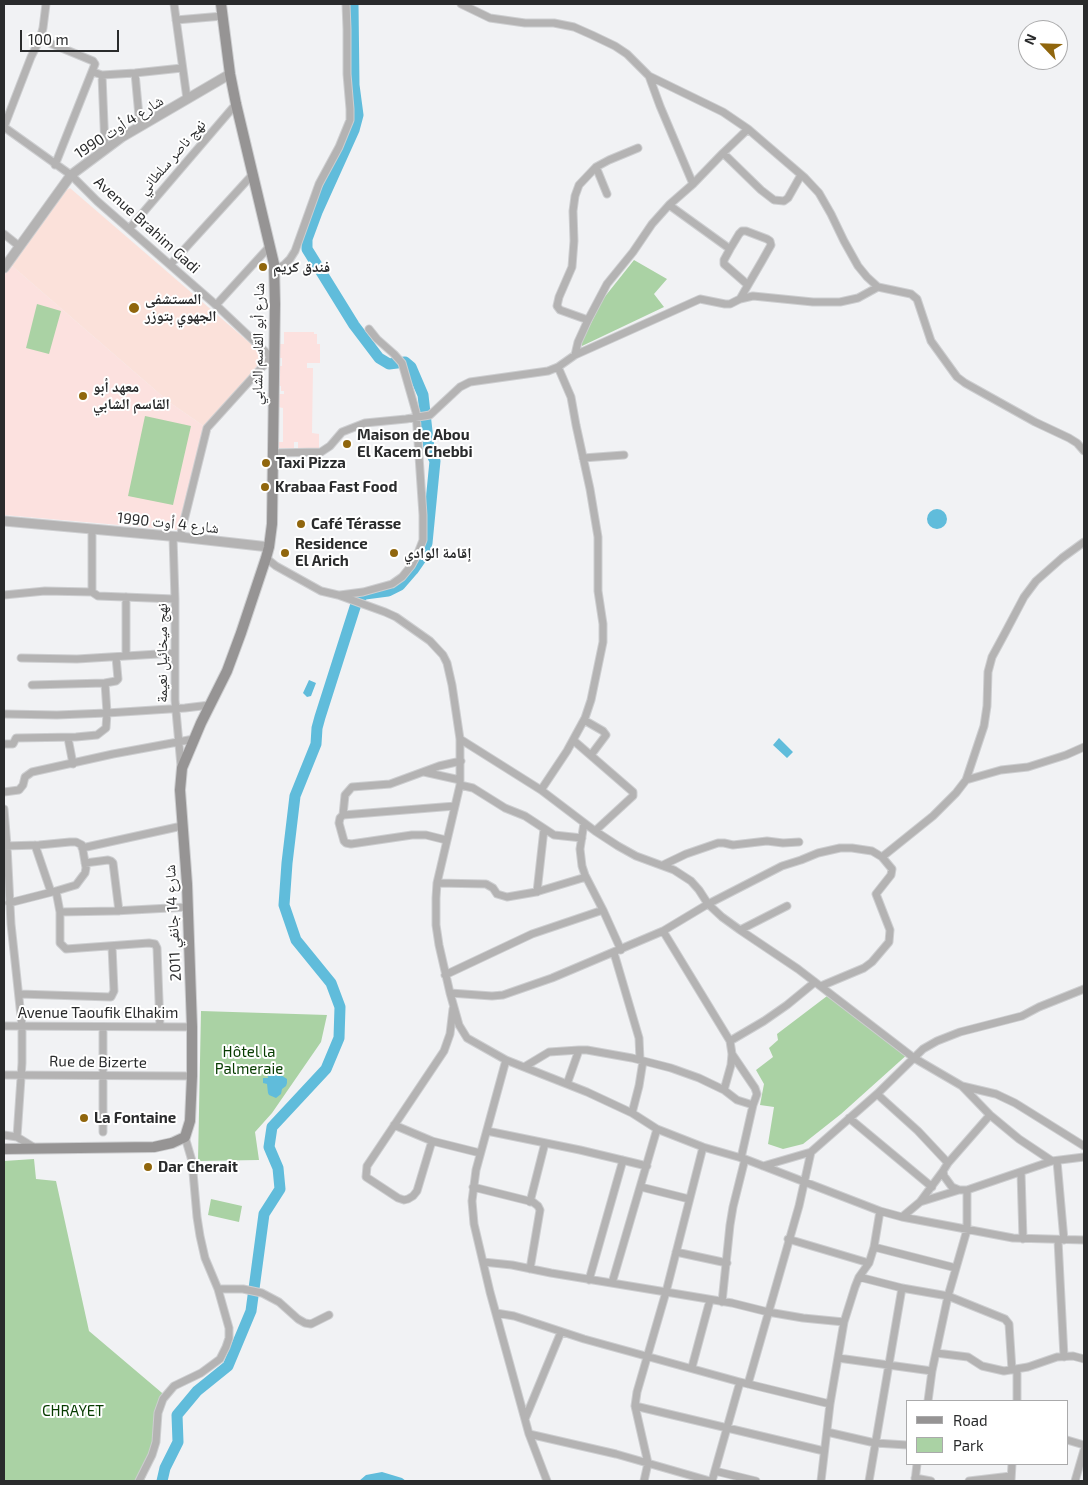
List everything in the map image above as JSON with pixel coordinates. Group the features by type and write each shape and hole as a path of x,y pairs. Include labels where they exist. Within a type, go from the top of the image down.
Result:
{"main road":[{"name":"شارع أبو القاسم الشابي","path":"221,4 230,74 274,270 272,524 270,544"},
{"name":"شارع 14 جانفي 2011","path":"185,1137 190,1121 192,1027 188,906 180,790 182,768 230,663 270,544"},
{"path":"4,1149 154,1147 172,1143 185,1137"}],"street":[{"path":"4,127 40,39 46,4"},
{"path":"174,4 187,99"},
{"path":"274,270 290,259 295,251 319,184 339,147 350,120 346,74 348,29 346,4"},
{"path":"461,4 490,18 525,23 554,23 574,27 615,46 627,54 649,76 723,112 748,129 801,174 819,194 858,266 867,277 878,287 911,294 917,299 931,341 961,381 1035,422 1069,438 1084,451"},
{"path":"176,20 222,16"},
{"path":"40,39 93,60 95,64 55,165"},
{"path":"93,72 102,75 182,68"},
{"path":"135,73 140,127"},
{"name":"شارع 4 أوت 1990","path":"4,268 71,175 105,148 230,74"},
{"path":"102,75 105,148"},
{"path":"649,76 693,184"},
{"name":"نهج ناصر سلطاني","path":"129,229 236,104"},
{"name":"Avenue Brahim Gadi","path":"4,127 71,175 129,229 272,355"},
{"path":"575,355 578,342 607,284 633,252 652,224 669,205 693,184 748,129"},
{"path":"588,320 560,310 557,306 572,267 574,241 573,211 576,196 580,185 596,168 609,160 638,148"},
{"path":"723,153 774,200 784,201 788,198 801,174"},
{"path":"596,168 607,194"},
{"path":"170,265 253,174"},
{"path":"669,205 730,249"},
{"path":"740,299 748,285 766,253 771,243 766,239 742,231 730,249 724,264 748,285"},
{"path":"4,234 19,246"},
{"path":"216,305 269,247"},
{"path":"272,453 321,452 330,446 342,432 365,423 430,415 460,387 470,382 540,373 558,367 575,355 695,300 704,299 730,304 740,299 760,296 814,302 840,302 858,298 878,287"},
{"path":"338,595 363,592 392,584 402,577 411,566 422,540 423,515 419,417 402,364 369,329"},
{"name":"نهج ميخائيل نعيمة","path":"182,768 176,708 175,599 177,537 208,428 272,355"},
{"path":"541,790 584,720 591,700 601,656 603,624 598,599 598,537 590,489 571,397 558,367"},
{"path":"583,458 624,455"},
{"name":"شارع 4 أوت 1990","path":"4,521 270,544"},
{"path":"92,529 92,592"},
{"path":"882,857 933,816 966,780 984,726 988,672 992,657 1024,597 1036,581 1084,542"},
{"path":"266,558 276,566 321,591 385,612 430,641 443,655 450,674 460,739 461,761 460,782 437,883 436,926 438,945 453,1004 460,1025 467,1038 506,1060 567,1084 632,1113 657,1129 704,1147 743,1158 880,1211 967,1230 1023,1239 1084,1240"},
{"path":"4,594 45,591 92,592 98,596 175,599"},
{"path":"126,597 126,656"},
{"path":"21,658 78,659 175,653"},
{"path":"32,685 116,681 118,679 116,657"},
{"path":"4,744 13,744 16,738 68,738 97,735 106,728 107,724 105,683"},
{"path":"4,714 57,715 107,713 210,705"},
{"path":"584,720 603,731 606,735 591,755"},
{"path":"68,738 73,764"},
{"path":"4,792 19,790 23,785 25,777 32,772 194,739"},
{"path":"460,739 541,790 595,831 629,853 664,865 691,880 708,904 740,930 818,984 914,1058 962,1086 990,1115 1019,1139 1054,1161"},
{"path":"573,740 632,790 634,794 595,831"},
{"path":"966,780 1002,770 1028,766 1066,755 1084,747"},
{"path":"446,840 426,835 412,835 351,844 346,843 339,823 343,815 346,795 352,787 390,784 439,766 461,761"},
{"path":"424,772 460,782 473,788 505,808 525,816 558,836 582,838"},
{"path":"343,815 455,806"},
{"path":"4,809 9,903 22,1026 17,1137"},
{"path":"584,823 580,856 586,877 603,910 617,951 639,1038 642,1060 639,1086 632,1113"},
{"path":"82,848 182,826"},
{"path":"537,892 544,828"},
{"path":"664,865 686,854 718,843 724,842 733,846 766,840 783,844 799,842"},
{"path":"6,846 76,842 82,845 86,868 78,883 9,903"},
{"path":"35,845 60,912 59,940 63,947 72,949 152,943 157,948 160,1028"},
{"path":"450,992 492,996 503,995 552,978 664,932 708,904 782,866 818,853 840,848 852,848 872,851 882,857 892,871 876,894 890,930 889,942 872,962 864,968 818,984 772,1016 730,1041"},
{"path":"85,862 108,860 113,863 118,911"},
{"path":"437,883 486,884 493,888 497,894 507,897 537,892 586,877"},
{"path":"60,912 118,911 188,906"},
{"path":"740,930 787,906"},
{"path":"446,975 532,934 603,910"},
{"path":"664,932 730,1041 731,1065 724,1090"},
{"path":"19,994 111,997 114,992 112,946"},
{"path":"763,1166 811,1152 877,1094 923,1049 937,1041 960,1032 1022,1016 1084,989"},
{"path":"432,1141 418,1192 408,1199 398,1198 366,1177 367,1166 444,1051 450,1034 453,1004"},
{"name":"Avenue Taoufik Elhakim","path":"4,1026 192,1027"},
{"path":"103,1028 104,1132"},
{"path":"567,1084 579,1050"},
{"path":"524,1067 549,1052 587,1050 642,1060 671,1068 699,1078 724,1090 737,1100 753,1105"},
{"path":"722,1302 733,1207 753,1105 757,1094 732,1054"},
{"path":"506,1060 476,1170 472,1201 474,1224 490,1292 529,1434 547,1481"},
{"name":"Rue de Bizerte","path":"4,1075 192,1076"},
{"path":"962,1086 996,1094 1015,1103 1084,1146"},
{"path":"877,1094 918,1131 948,1163"},
{"path":"902,1217 920,1202 948,1163 990,1115"},
{"path":"849,1118 932,1187"},
{"path":"394,1125 432,1141 480,1152"},
{"path":"612,1284 657,1129"},
{"path":"487,1131 647,1166"},
{"path":"4,1135 17,1137 36,1149"},
{"path":"139,1481 152,1455 156,1442 158,1412 167,1393 174,1386 201,1373 220,1360 229,1338 229,1328 218,1289 205,1258 200,1236 192,1162 185,1137"},
{"path":"530,1202 545,1143"},
{"path":"644,1481 648,1463 635,1406 637,1392 666,1292 689,1198 704,1147"},
{"path":"529,1434 594,1448 711,1481 727,1428 768,1312 805,1181 811,1152"},
{"path":"920,1202 959,1190 967,1190 1054,1161 1084,1157"},
{"path":"589,1280 623,1160"},
{"path":"1054,1161 1061,1240 1064,1357"},
{"path":"943,1171 947,1182 959,1190"},
{"path":"1021,1172 1023,1239"},
{"path":"641,1186 689,1198"},
{"path":"473,1187 530,1202 538,1206 540,1210 530,1269"},
{"path":"928,1400 932,1371 948,1296 967,1230 967,1190"},
{"path":"821,1481 830,1404 844,1322 859,1277 869,1263 874,1247 880,1211"},
{"path":"788,1239 869,1263"},
{"path":"874,1247 956,1268"},
{"path":"676,1252 726,1263"},
{"path":"484,1262 666,1292 803,1318 844,1322"},
{"path":"859,1277 902,1288 948,1296 1005,1319 1009,1324 1017,1400"},
{"path":"869,1481 902,1288"},
{"path":"218,1289 262,1293 279,1302 305,1323 311,1324 329,1315"},
{"path":"692,1367 710,1300"},
{"path":"496,1313 514,1316 647,1356 830,1404"},
{"path":"525,1419 562,1332"},
{"path":"936,1353 968,1357 982,1366 1004,1371 1015,1370 1057,1357 1073,1356 1084,1359"},
{"path":"838,1358 932,1371"},
{"path":"635,1406 824,1451"},
{"path":"827,1432 876,1443 906,1445"},
{"path":"1068,1440 1084,1445"},
{"path":"1075,1481 1084,1450"},
{"path":"917,1465 915,1480 931,1481"},
{"path":"969,1481 1011,1479 1012,1465"},
{"path":"715,1471 756,1481"}],"shaded area":[{"name":"المستشفى الجهوي بتوزر","path":"70,188 265,356 205,427 169,402 11,265 57,195"},
{"name":"معهد أبو القاسم الشابي","path":"11,265 169,402 205,427 177,530 4,515 4,276"},
{"path":"284,332 314,332 314,334 317,334 317,344 320,344 320,363 307,363 307,368 313,368 312,433 319,434 319,449 298,449 298,442 294,442 294,448 278,448 278,442 283,442 283,408 278,407 278,394 284,394 284,391 281,391 281,386 279,386 282,358 279,358 279,344 284,344"}],"green space":[{"path":"634,260 667,279 654,294 664,307 582,346 582,341 603,299"},
{"path":"37,304 61,311 49,354 26,348"},
{"path":"145,416 191,426 173,505 128,496"},
{"path":"831,993 907,1048 909,1053 841,1114 803,1144 783,1149 768,1144 774,1107 760,1105 764,1084 756,1070 773,1057 769,1048 778,1040 777,1034"},
{"name":"Hôtel la Palmeraie","path":"201,1011 327,1015 321,1042 272,1113 255,1132 259,1160 198,1161"},
{"name":"CHRAYET","path":"34,1159 36,1179 56,1181 89,1331 168,1398 163,1404 153,1457 144,1481 4,1481 4,1161"},
{"path":"211,1199 242,1206 239,1222 208,1215"}],"water":[{"path":"937,509 944,512 947,519 944,526 937,529 930,526 927,519 930,512"},
{"path":"309,680 316,683 311,696 307,697 303,693"},
{"path":"779,738 793,752 787,758 773,745"},
{"path":"275,1065 281,1070 281,1075 287,1079 286,1086 276,1098 269,1095 267,1084 263,1083 263,1078 268,1078 269,1068"},
{"path":"382,1472 406,1481 359,1481 366,1475"}],"waterway":[{"path":"162,1481 165,1468 178,1442 177,1415 197,1391 228,1366 251,1311 264,1214 280,1189 278,1168 269,1147 272,1127 326,1069 339,1038 340,1007 331,983 296,940 284,905 295,796 316,744 320,717 359,598 365,594 388,591 400,585 422,557 427,543 435,461 429,449 423,395 411,367 405,362 389,364 379,358 354,325 307,249 307,239 317,212 354,130 358,115 354,85 353,4"}],"place":[{"name":"فندق كريم","path":"263,267"},
{"name":"المستشفى الجهوي بتوزر","path":"134,308"},
{"name":"معهد أبو القاسم الشابي","path":"83,396"},
{"name":"Maison de Abou El Kacem Chebbi","path":"347,444"},
{"name":"Taxi Pizza","path":"266,463"},
{"name":"Krabaa Fast Food","path":"265,487"},
{"name":"Café Térasse","path":"301,524"},
{"name":"Residence El Arich","path":"285,553"},
{"name":"إقامة الوادي","path":"394,553"},
{"name":"La Fontaine","path":"84,1118"},
{"name":"Dar Cherait","path":"148,1167"}]}
